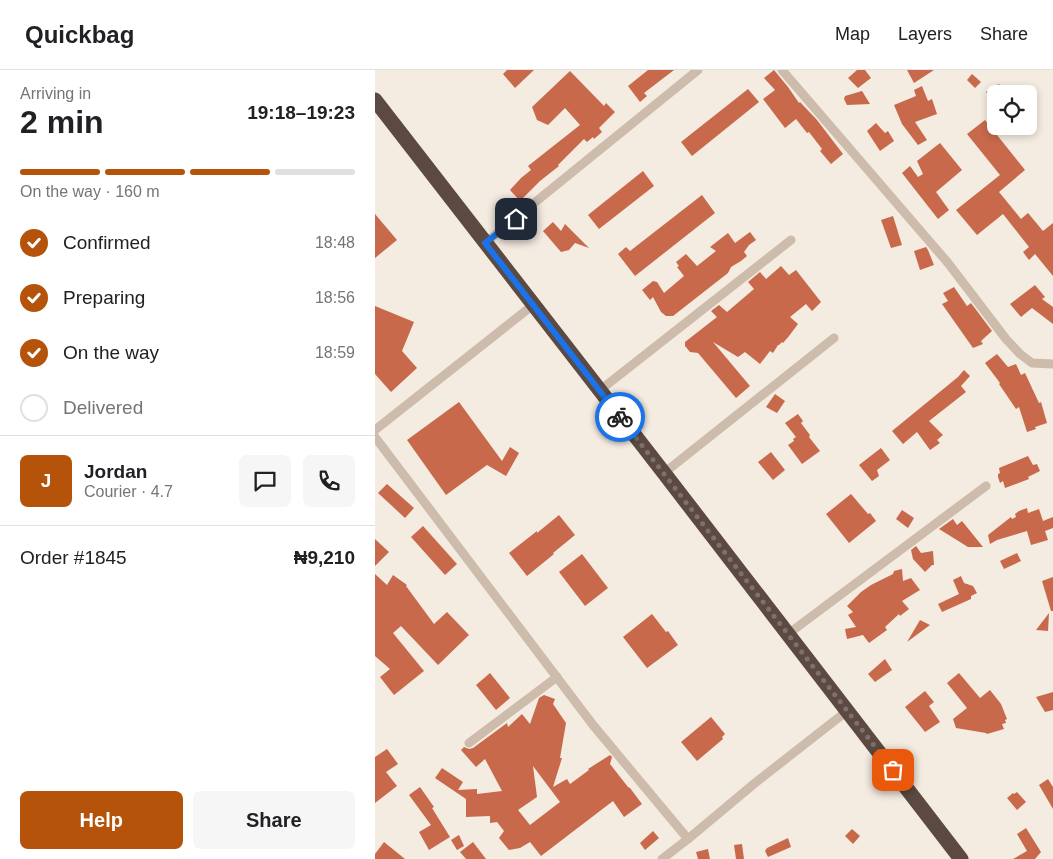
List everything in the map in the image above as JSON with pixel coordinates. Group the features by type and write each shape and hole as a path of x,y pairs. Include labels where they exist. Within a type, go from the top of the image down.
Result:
{"highway":[{"path":"375,100 961,859"}],"street":[{"path":"485,243 698,70"},
{"path":"782,70 948,263 1010,344 1032,363 1053,364"},
{"path":"599,391 791,240"},
{"path":"375,430 533,305"},
{"path":"664,473 834,338"},
{"path":"375,438 593,724 688,839"},
{"path":"788,634 986,486"},
{"path":"469,743 557,677"},
{"path":"662,859 847,711"}],"building":[{"path":"507,70 534,70 515,88 503,74"},
{"path":"648,70 674,70 644,93 647,96 640,102 628,86"},
{"path":"774,70 799,103 817,120 843,154 831,164 820,151 822,149 809,132 807,133 796,119 785,128 763,99 775,90 764,78"},
{"path":"857,70 865,70 871,78 858,88 848,78"},
{"path":"907,70 934,70 914,83"},
{"path":"570,71 604,106 606,103 615,112 599,128 602,132 587,142 584,139 559,166 540,181 520,201 510,190 531,170 528,166 580,125 565,108 548,125 537,120 532,107"},
{"path":"972,74 981,82 975,88 967,80"},
{"path":"922,86 928,101 932,99 937,114 915,122 927,140 918,145 902,124 894,105 916,96 914,90"},
{"path":"748,89 759,102 692,156 681,142"},
{"path":"862,91 870,104 847,105 844,99 845,96"},
{"path":"985,120 987,122 987,135 997,135 1025,170 999,192 1021,219 1028,213 1043,231 1053,223 1053,276 1035,254 1029,260 1023,252 1029,247 1003,214 977,235 956,210 1000,175 967,134"},
{"path":"876,123 885,133 888,131 894,141 880,151 867,131"},
{"path":"940,143 962,170 936,192 949,210 938,219 902,173 910,166 918,177 923,174 917,161"},
{"path":"643,171 654,186 599,229 588,215"},
{"path":"702,195 715,213 635,276 618,254 626,247 630,251"},
{"path":"375,214 397,240 375,258"},
{"path":"893,216 902,245 891,248 881,220"},
{"path":"553,222 561,231 565,224 589,248 575,243 569,250 561,252 543,231"},
{"path":"750,232 756,240 744,252 747,256 731,267 728,273 673,316 666,316 661,312 653,297 650,300 642,290 653,281 657,282 664,293 684,276 677,267 679,266 676,262 686,254 697,266 716,251 710,247 728,233 735,243"},
{"path":"926,247 934,265 920,270 914,251"},
{"path":"781,266 789,275 796,270 821,302 812,311 806,304 790,317 798,324 783,343 778,345 773,353 770,351 760,364 745,352 738,357 713,342 750,386 736,398 698,353 690,352 685,346 685,342 717,317 711,311 719,305 727,312 754,289 748,282 760,272 766,279"},
{"path":"1035,285 1045,297 1042,299 1053,307 1053,324 1032,308 1021,317 1010,304"},
{"path":"954,287 967,306 971,303 992,331 981,341 983,344 973,348 942,304 948,301 943,293"},
{"path":"375,306 414,322 402,351 417,368 391,392 375,374"},
{"path":"997,354 1008,367 1016,364 1021,375 1025,373 1039,403 1041,402 1047,423 1027,432 1019,407 1016,409 985,363"},
{"path":"964,370 970,376 961,386 966,392 929,421 943,435 937,440 940,443 930,450 917,432 903,444 892,431"},
{"path":"775,394 785,401 777,413 766,407"},
{"path":"459,402 502,461 510,447 519,453 506,476 487,465 446,495 407,440"},
{"path":"798,414 803,421 801,423 810,435 809,437 820,451 802,464 788,445 796,437 785,423"},
{"path":"881,448 890,460 877,470 879,476 872,481 859,465"},
{"path":"771,452 785,470 773,480 758,462"},
{"path":"1028,456 1033,465 1037,464 1040,471 1028,477 1029,479 1005,488 1003,481 1000,483 998,477 1000,473 999,468"},
{"path":"387,484 414,508 405,518 378,493"},
{"path":"851,494 876,521 849,543 826,514"},
{"path":"1027,508 1028,513 1039,509 1043,521 1053,517 1053,528 1045,531 1048,540 1031,545 1027,531 990,544 988,535 1011,517 1012,519 1016,517 1015,514 1019,511"},
{"path":"902,510 914,518 908,528 896,519"},
{"path":"559,515 575,535 527,576 509,553"},
{"path":"953,519 957,525 962,521 983,547 968,547 939,529"},
{"path":"423,526 457,564 445,575 411,537"},
{"path":"375,539 389,552 375,566"},
{"path":"916,546 921,553 933,551 934,565 925,572 913,559 911,550"},
{"path":"1017,553 1021,561 1004,569 1000,561"},
{"path":"582,554 608,588 585,606 559,572"},
{"path":"902,569 903,581 911,578 920,590 902,601 909,609 900,616 899,614 885,627 887,630 869,643 863,635 847,639 845,629 856,627 848,615 853,612 847,606 871,585 893,574 894,571"},
{"path":"375,574 387,585 393,575 407,585 434,624 447,612 469,635 438,665 401,626 393,633 424,671 394,695 380,677 390,669 375,656"},
{"path":"961,576 964,583 973,586 977,593 971,596 971,599 942,612 938,604 959,594 953,580"},
{"path":"1053,577 1053,611 1051,611 1042,581"},
{"path":"1049,613 1048,631 1036,630"},
{"path":"652,614 678,645 647,668 623,637"},
{"path":"920,620 930,625 907,642"},
{"path":"885,659 892,670 875,682 868,674"},
{"path":"490,673 510,698 496,710 476,685"},
{"path":"959,673 980,698 990,690 1001,704 1007,719 1005,720 1006,723 1002,724 1004,729 987,734 956,728 953,719 967,708 947,683"},
{"path":"925,691 934,702 929,706 940,722 925,732 905,707"},
{"path":"1053,692 1053,710 1045,712 1036,697"},
{"path":"544,695 555,699 553,704 566,723 560,758 562,758 553,787 567,779 570,784 588,769 610,755 612,757 610,764 642,804 624,817 613,801 541,856 530,842 520,848 509,850 499,838 504,831 497,822 490,823 490,816 466,817 466,799 435,778 442,768 463,782 458,790 477,789 477,794 502,791 485,759 476,767 461,750 464,747 473,748 507,723 508,727 522,714 530,724 539,698","holes":["533,766 560,802 530,825 518,810 537,797"]},
{"path":"711,717 725,734 722,737 723,739 697,761 681,742"},
{"path":"387,749 398,764 386,772 397,786 375,803 375,757"},
{"path":"1048,779 1053,787 1053,809 1039,785"},
{"path":"420,787 434,807 432,808 450,837 429,850 419,832 431,825 409,795"},
{"path":"1017,792 1026,802 1017,810 1007,798"},
{"path":"1026,828 1041,852 1035,859 1013,859 1027,851 1017,834"},
{"path":"852,829 860,836 853,844 845,836"},
{"path":"653,831 659,838 645,850 640,843"},
{"path":"459,835 464,846 457,850 451,840"},
{"path":"788,838 791,847 768,857 765,851 767,848"},
{"path":"384,842 405,859 375,859 375,854"},
{"path":"473,842 486,859 466,859 460,852"},
{"path":"742,844 744,859 736,859 734,845"},
{"path":"708,849 710,859 698,859 696,852"}],"way so far":[{"path":"620,417 893,770"}],"route":[{"path":"516,219 485,243 620,417"}]}
